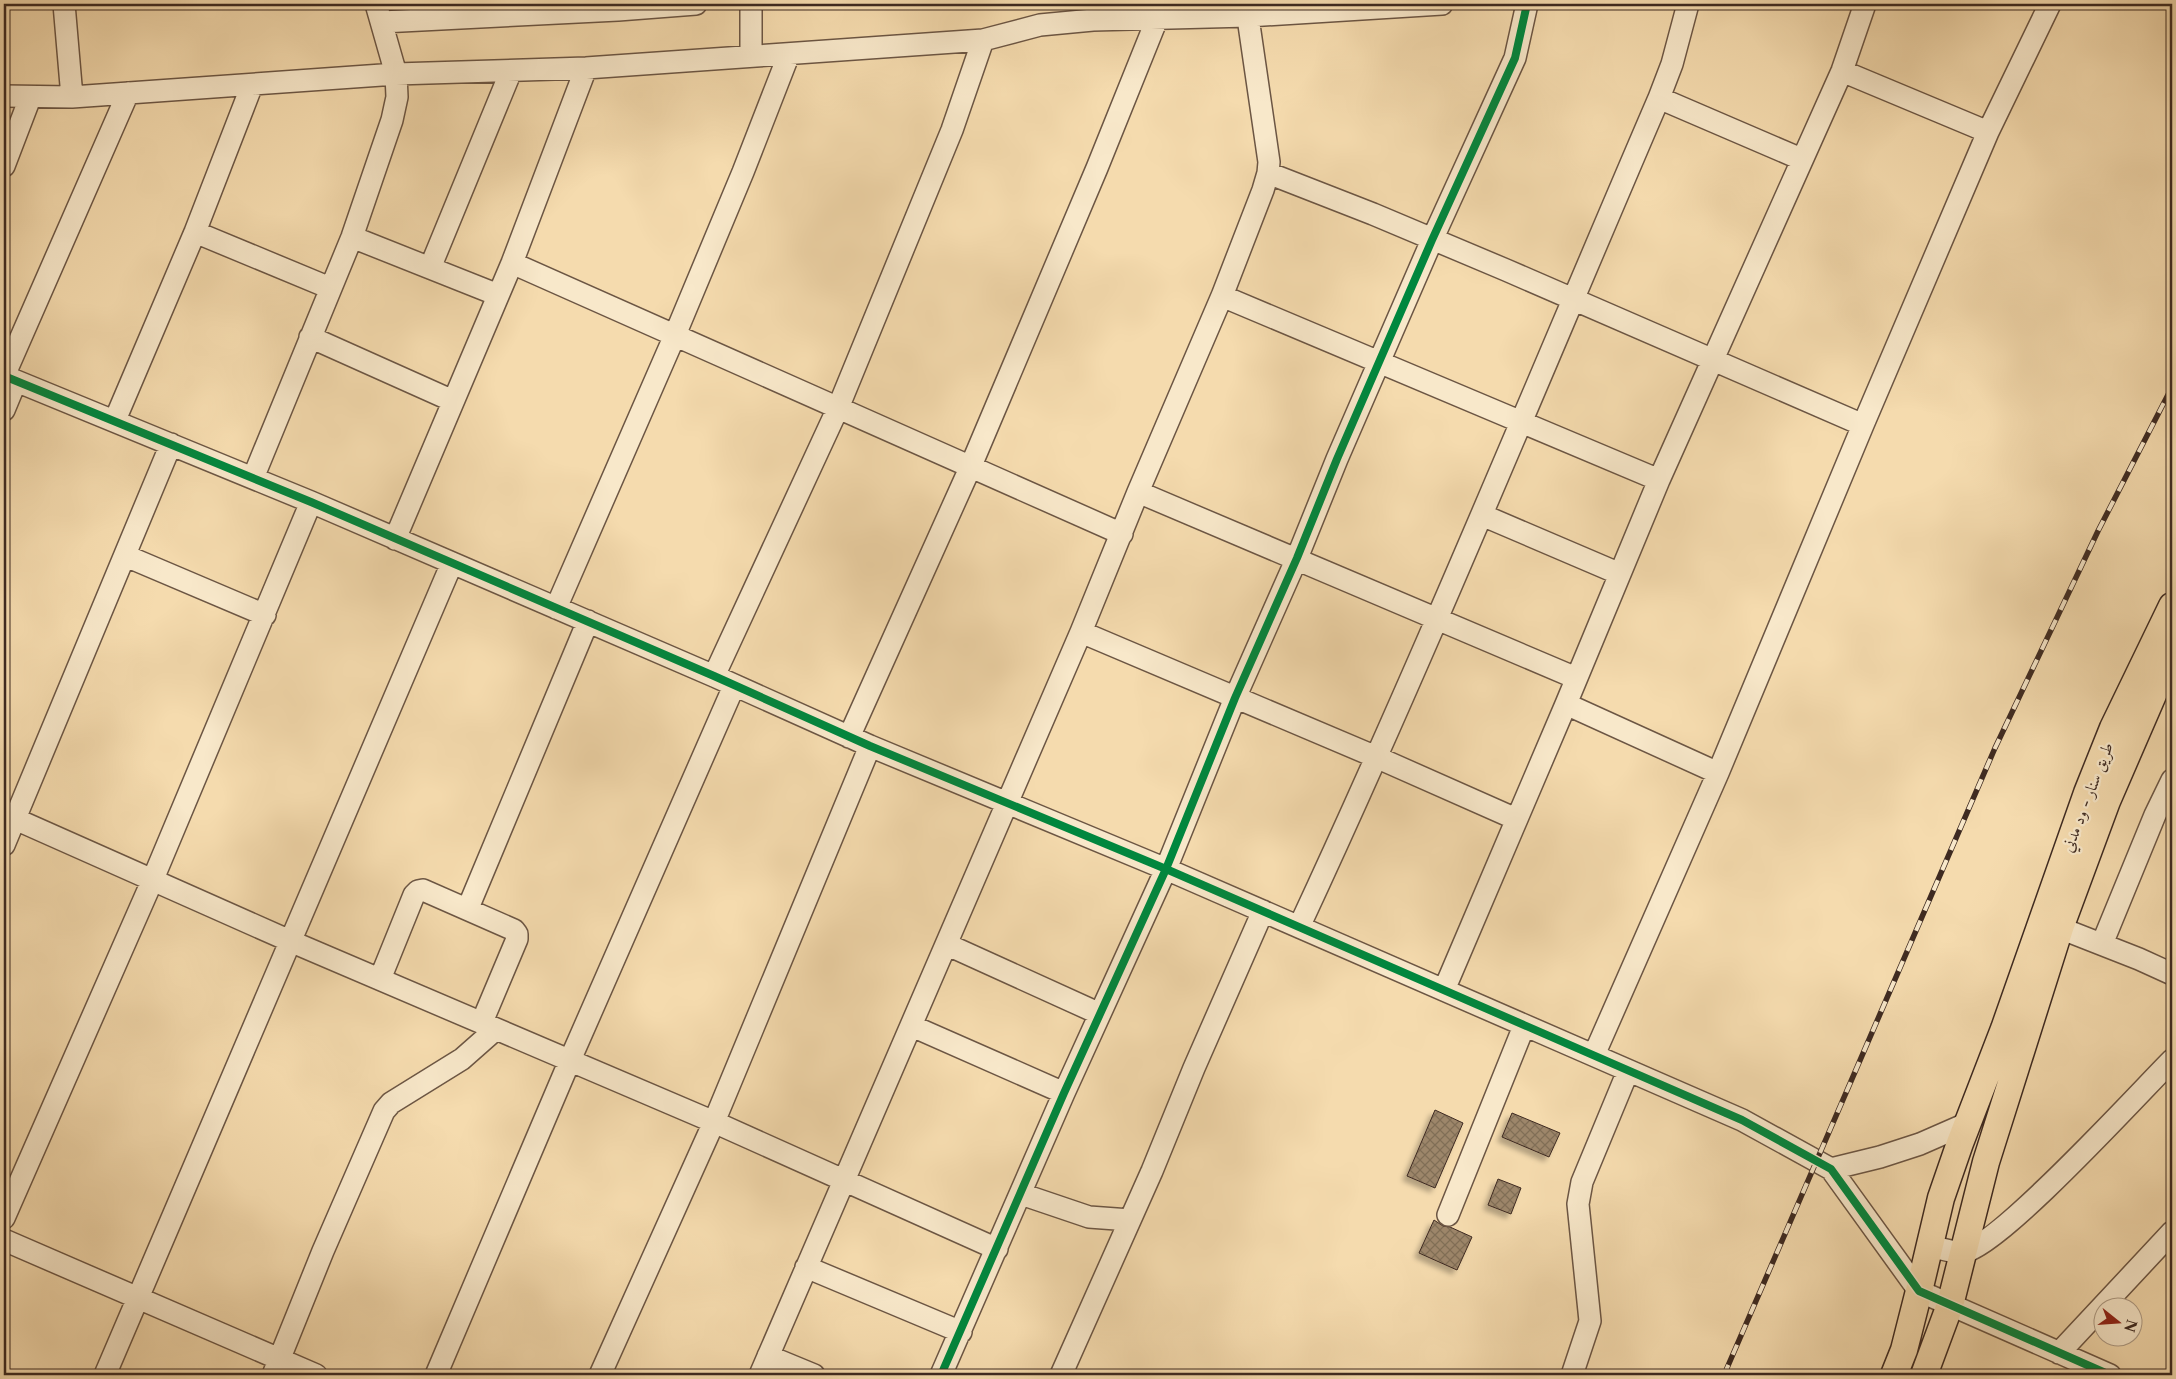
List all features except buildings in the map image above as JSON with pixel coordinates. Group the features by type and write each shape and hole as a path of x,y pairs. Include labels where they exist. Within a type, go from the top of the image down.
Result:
{"main road":[{"name":"طريق سنار - ود مدني","path":"2026,999 2087,793 2128,695 2172,606"},
{"name":"طريق سنار - ود مدني","path":"2026,999 2060,928 2107,801 2166,681 2172,651"},
{"path":"1894,1375 1904,1350 1940,1198 1968,1123 2026,999"},
{"path":"1924,1375 1950,1305 2026,999"}],"street":[{"path":"64,4 72,97"},
{"path":"253,478 352,237 392,120 397,97 396,74 379,13 618,10 696,4"},
{"path":"751,4 751,56"},
{"path":"4,96 30,98 72,97 396,74 586,68 983,40 1040,26 1093,20 1157,19 1247,10 1442,4"},
{"path":"941,1375 1064,1093 1166,869 1235,698 1297,558 1432,240 1516,58 1527,4"},
{"path":"1299,927 1522,424 1659,98 1672,64 1688,4"},
{"path":"1444,990 1659,480 1842,71 1865,4"},
{"path":"1594,1055 1718,773 1988,132 2050,4"},
{"path":"814,1375 764,1366 948,945 1081,632 1138,492 1222,296 1268,173 1269,162 1247,10"},
{"path":"849,737 970,468 1085,196 1157,19"},
{"path":"714,676 838,408 952,130 983,40"},
{"path":"556,608 675,335 790,54"},
{"path":"395,539 512,263 586,68"},
{"path":"430,268 511,70"},
{"path":"1842,71 1988,132"},
{"path":"115,420 195,232 252,85"},
{"path":"4,410 8,378 128,94"},
{"path":"4,166 30,98"},
{"path":"1659,98 1801,160"},
{"path":"1268,173 1373,214 1574,298 1863,425"},
{"path":"195,232 330,288"},
{"path":"352,237 498,295"},
{"path":"512,263 1122,534"},
{"path":"1222,296 1522,424 1659,480"},
{"path":"310,337 453,401"},
{"path":"8,378 115,420 311,502 714,676 849,737 1264,911 1742,1120 1831,1168 1919,1291 2110,1375"},
{"path":"4,845 9,817 126,556 172,444"},
{"path":"1138,492 1576,678"},
{"path":"4,1218 153,879 311,502"},
{"path":"1482,515 1620,574"},
{"path":"126,556 265,615"},
{"path":"105,1375 452,563"},
{"path":"468,908 588,622"},
{"path":"1081,632 1376,757 1516,819"},
{"path":"436,1375 570,1060 734,686"},
{"path":"1566,704 1718,773"},
{"path":"600,1375 714,1122 870,746"},
{"path":"2102,944 2155,815 2172,780"},
{"path":"9,817 290,941 714,1122 997,1249"},
{"path":"276,1368 323,1251 384,1112 391,1102 462,1059 489,1026 517,934 514,930 468,908 424,890 418,890 414,895 380,979"},
{"path":"1061,1375 1264,911"},
{"path":"2060,928 2172,974"},
{"path":"948,945 1100,1014"},
{"path":"912,1026 1064,1093"},
{"path":"1448,1216 1524,1026"},
{"path":"1929,1246 1963,1252 1993,1237 2018,1215 2172,1060"},
{"path":"1572,1375 1590,1321 1578,1204 1582,1182 1628,1070"},
{"path":"1831,1168 1880,1157 1920,1144 1968,1123"},
{"path":"1021,1194 1089,1216 1130,1220"},
{"path":"2059,1354 2172,1232"},
{"path":"4,1240 137,1298 276,1368 316,1375"},
{"path":"806,1267 961,1332"}],"railway":[{"path":"1724,1375 1995,748 2098,531 2172,387"}],"cycle path":[{"path":"941,1375 1064,1093 1166,869 1235,698 1297,558 1337,459 1432,240 1515,58 1527,4"},
{"path":"4,376 311,502 714,676 870,746 1166,869 1742,1120 1831,1169 1919,1291 2110,1375"}]}
